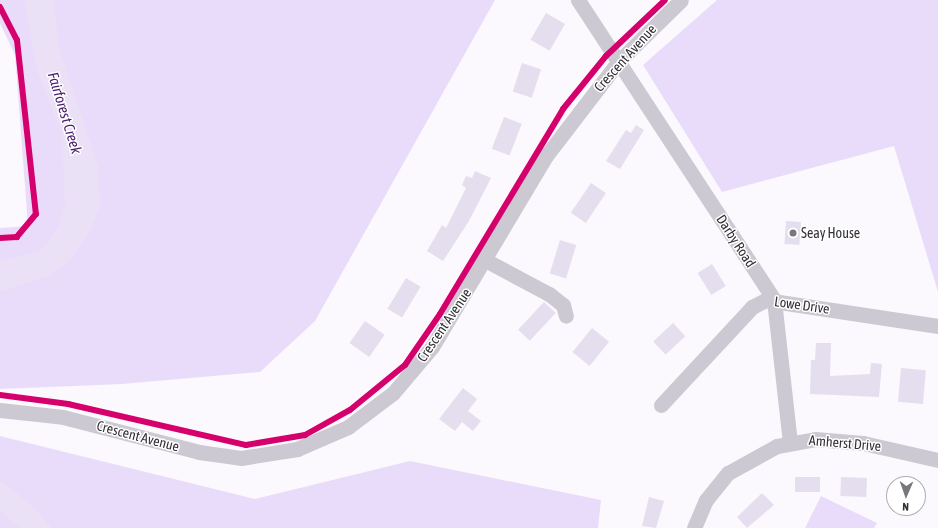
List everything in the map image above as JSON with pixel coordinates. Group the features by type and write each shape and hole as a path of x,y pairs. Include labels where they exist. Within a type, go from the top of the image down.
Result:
{"street":[{"name":"Darby Road","path":"578,0 774,300 790,443"},
{"name":"Crescent Avenue","path":"0,410 63,417 226,457 255,457 297,449 348,427 393,393 450,321 546,156 618,62 681,0"},
{"path":"485,260 549,294 563,305 566,316"},
{"name":"Lowe Drive","path":"661,405 752,307 774,300 938,326"},
{"name":"Amherst Drive","path":"694,528 706,500 728,473 754,456 790,443 814,439 863,443 938,460"}],"shaded area":[{"path":"0,0 495,0 315,321 260,372 122,384 0,389 0,228 28,226 15,55 0,23"},
{"path":"717,0 938,0 938,292 894,146 722,192 643,65"},
{"path":"0,436 255,499 410,461 601,500 598,528 0,528"},
{"path":"821,496 877,523 874,528 805,528"}],"water":[{"name":"Fairforest Creek","path":"25,0 54,0 58,44 98,167 100,205 91,229 70,260 51,275 0,292 0,262 40,250 58,229 65,204 62,133 37,70"},
{"path":"0,480 37,510 51,528 20,528 0,511"}],"building":[{"path":"546,13 565,24 550,51 530,40"},
{"path":"522,63 541,69 532,98 513,92"},
{"path":"504,117 522,124 510,156 492,149"},
{"path":"636,125 644,130 620,169 606,161 626,130 631,133"},
{"path":"475,171 491,178 469,221 443,261 427,251 442,225 446,228 466,188 462,185 466,176 472,178"},
{"path":"591,183 606,193 586,223 571,213"},
{"name":"Seay House","path":"786,221 801,222 799,245 784,244"},
{"path":"560,240 576,245 566,278 550,273"},
{"path":"712,264 726,286 711,295 698,273"},
{"path":"406,278 421,287 402,318 387,309"},
{"path":"544,302 556,313 530,341 518,330"},
{"path":"365,321 385,335 369,357 350,343"},
{"path":"673,323 685,336 666,355 653,341"},
{"path":"592,328 609,342 590,366 572,352"},
{"path":"816,343 831,343 830,376 870,374 871,363 882,364 879,397 810,394 811,360 815,360"},
{"path":"901,368 926,370 923,404 898,402"},
{"path":"463,388 477,399 468,411 481,421 473,431 462,422 455,431 439,419"},
{"path":"795,477 820,477 820,492 795,492"},
{"path":"841,477 867,478 866,497 840,496"},
{"path":"762,493 774,505 747,528 737,517"},
{"path":"649,497 664,501 656,528 642,526"}],"cycle path":[{"path":"0,395 68,404 246,445 305,435 350,410 405,365 440,314 563,109 606,56 665,0"},
{"path":"0,7 17,40 36,214 17,237 0,238"}],"place":[{"name":"Seay House","path":"793,233"}]}
